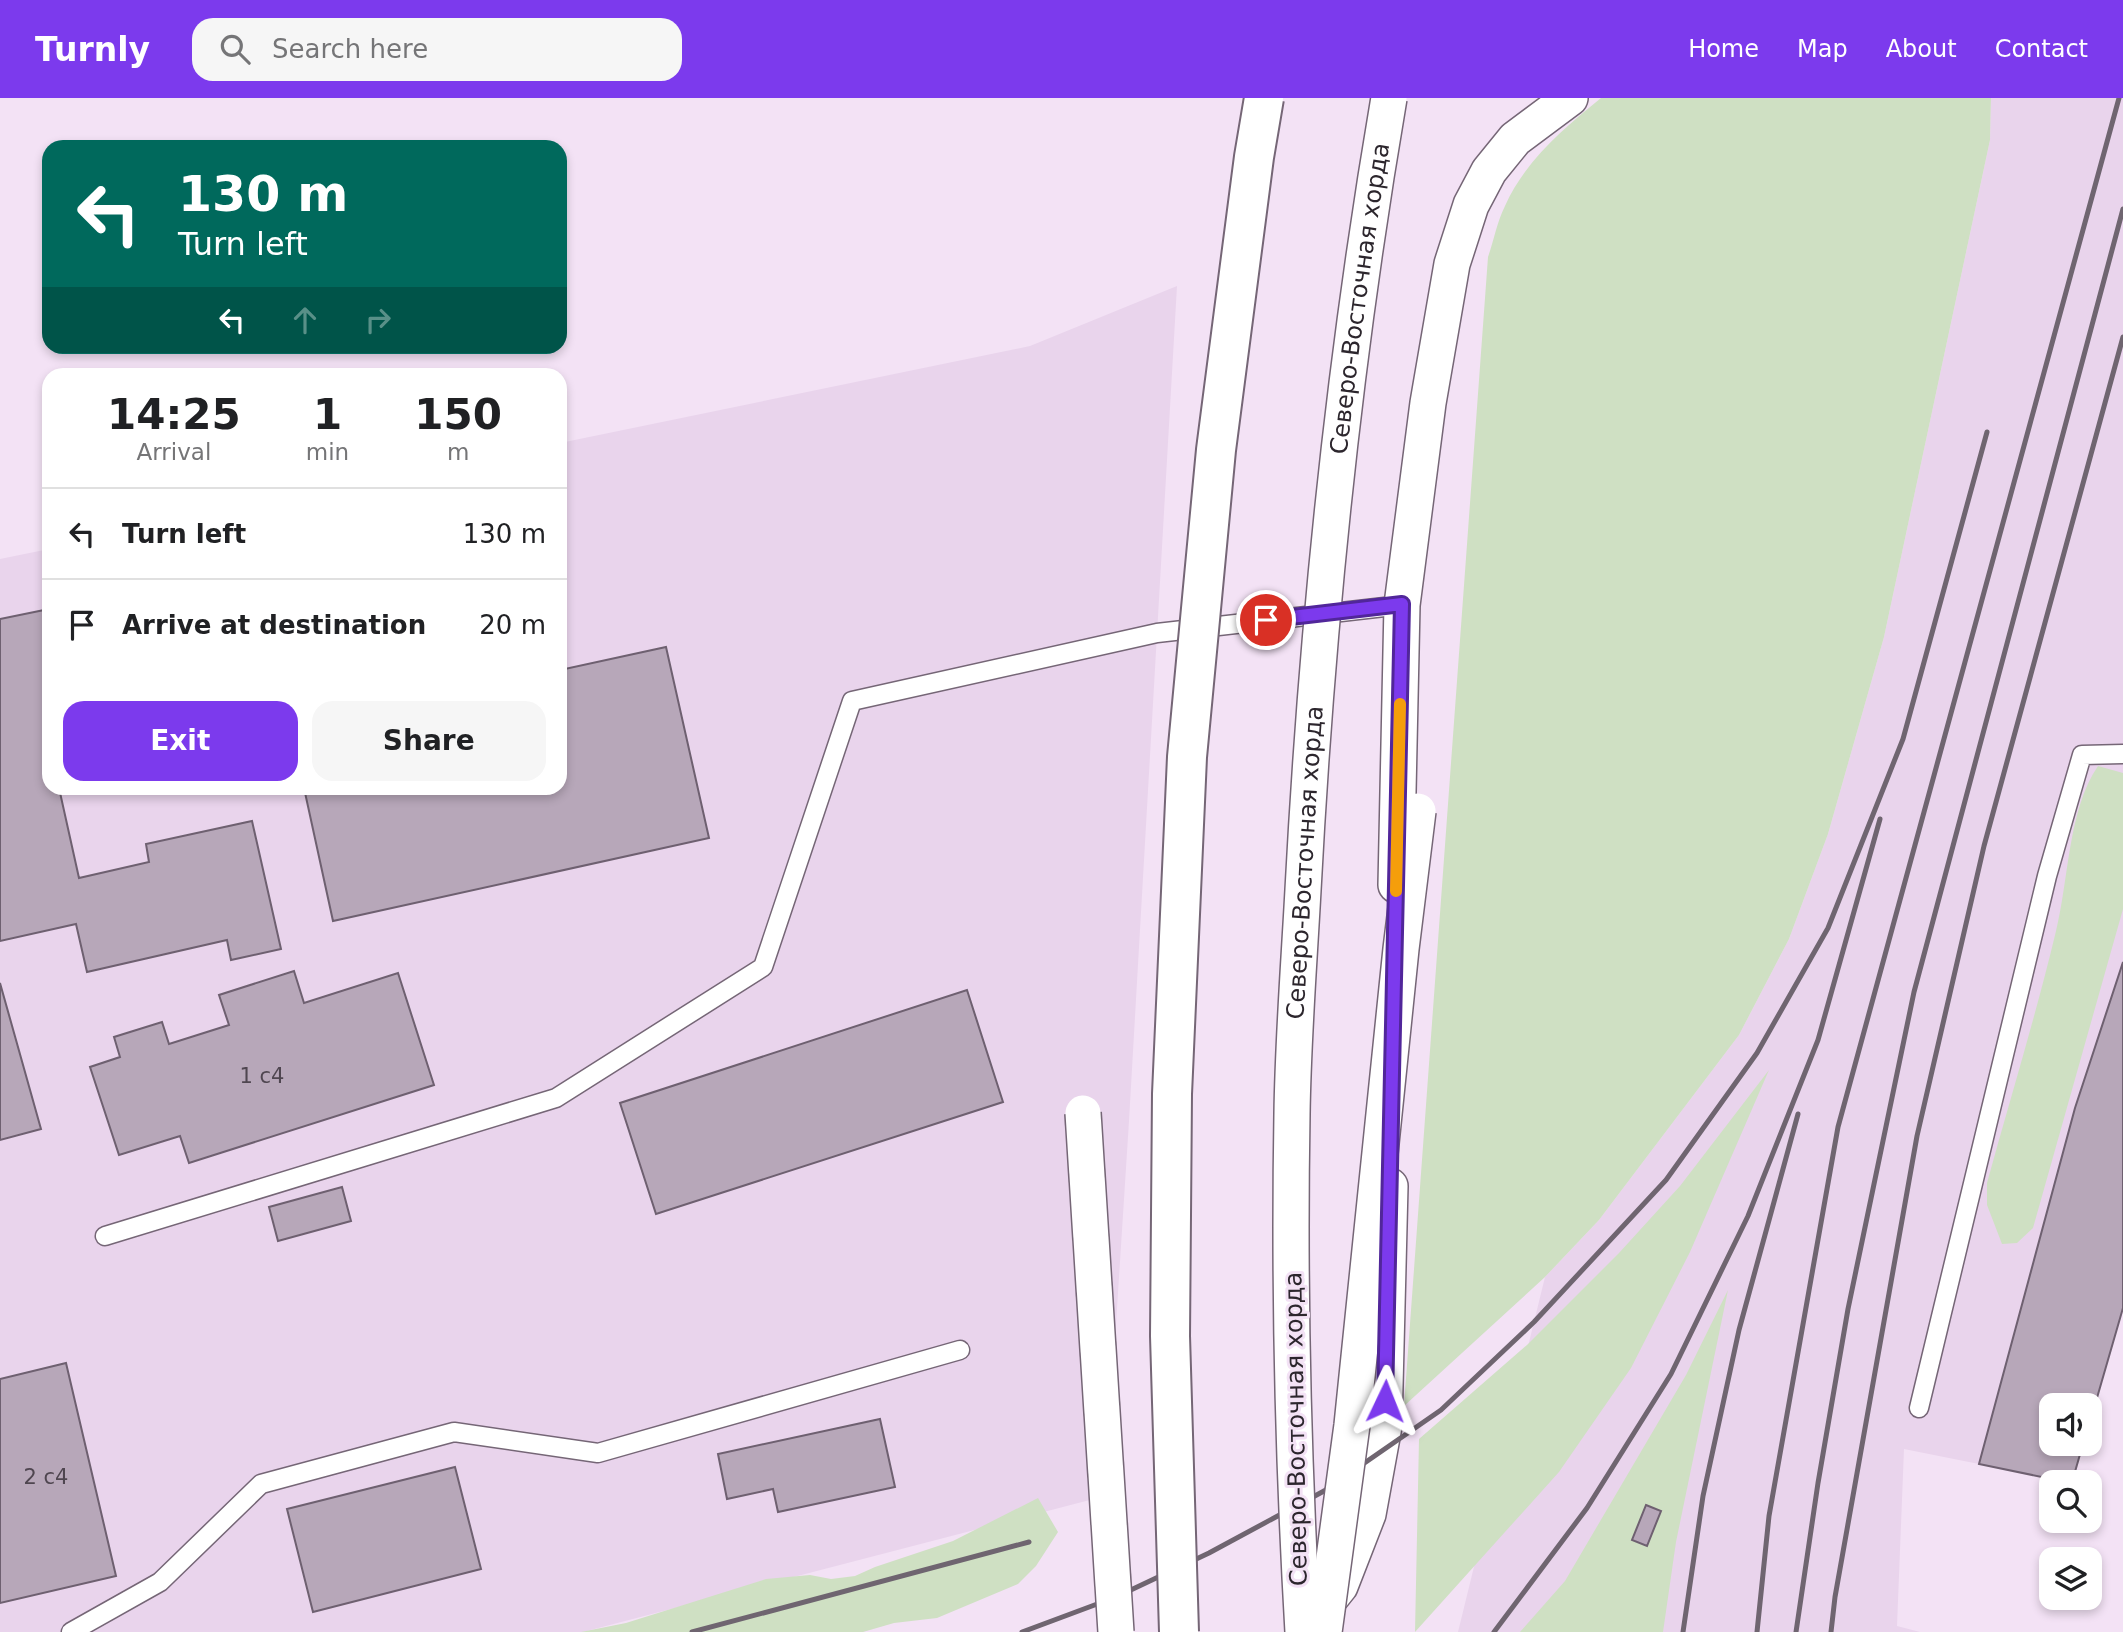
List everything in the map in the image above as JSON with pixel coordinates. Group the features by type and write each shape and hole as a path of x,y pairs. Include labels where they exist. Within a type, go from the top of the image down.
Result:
{"main road":[{"path":"1179,1632 1170,1336 1172,1094 1187,757 1216,450 1264,98"}],"street":[{"name":"Северо-Восточная хорда","path":"1303,1632 1292,1344 1292,1111 1309,779 1334,477 1373,192 1389,98"},
{"path":"1303,1632 1340,1586 1368,1514 1384,1426 1402,604 1428,403 1452,264 1471,205 1489,171 1515,139 1570,98"},
{"path":"1324,1632 1352,1425 1418,811"},
{"path":"1083,1113 1116,1632"}],"lane":[{"path":"105,1236 556,1097 763,967 852,701 1157,633 1402,604"},
{"path":"1919,1408 2047,876 2082,755 2123,754"},
{"path":"72,1632 160,1583 261,1483 454,1432 598,1453 960,1350"}],"shaded area":[{"path":"1991,98 2123,98 2123,962 2075,1108 1979,1464 1904,1449 1897,1626 1920,1632 1458,1632 1545,1277 1599,1220 1739,1035 1789,939 1828,834 1884,637 1990,140"},
{"path":"1177,286 1105,1496 583,1632 0,1632 0,559 42,550 42,795 567,795 567,442 1030,346"}],"green space":[{"path":"1601,98 1991,98 1990,140 1884,637 1828,834 1789,939 1739,1035 1599,1220 1545,1277 1404,1406 1488,257 1502,212 1523,174 1560,133"},
{"path":"2098,766 2123,773 2123,909 2033,1228 2017,1243 2002,1244 1987,1205 1987,1183 2056,931 2075,824 2088,784"},
{"path":"1769,1070 1690,1252 1631,1368 1559,1472 1415,1632 1419,1439 1527,1345 1619,1253 1680,1186"},
{"path":"1728,1290 1676,1542 1663,1632 1520,1632 1565,1581 1686,1375"},
{"path":"1038,1498 1058,1532 1036,1566 1018,1584 937,1618 894,1623 863,1632 581,1632 626,1623 766,1579 810,1575 831,1579 855,1576 953,1541"}],"building":[{"path":"42,610 42,795 61,795 79,878 149,862 146,844 252,821 281,949 231,960 227,940 87,972 76,924 0,941 0,619"},
{"path":"666,647 709,838 333,921 306,795 567,795 567,668"},
{"path":"2123,962 2123,1308 2098,1393 2039,1393 2039,1456 2080,1456 2075,1470 2039,1470 2039,1476 1979,1464 2075,1108"},
{"path":"294,971 304,1003 398,973 434,1085 189,1163 180,1136 119,1155 90,1067 120,1057 114,1037 162,1022 169,1044 229,1025 219,995"},
{"path":"0,983 41,1129 0,1140"},
{"path":"967,990 1003,1102 656,1214 620,1103"},
{"path":"342,1187 351,1221 278,1241 269,1207"},
{"path":"66,1363 116,1576 0,1603 0,1379"},
{"path":"880,1419 895,1487 778,1512 773,1489 727,1499 718,1454"},
{"path":"455,1467 481,1569 313,1612 287,1509"},
{"path":"1646,1505 1661,1511 1647,1546 1632,1540"}],"railway":[{"path":"1757,1632 1769,1516 1838,1127 2119,98"},
{"path":"1796,1632 1848,1309 1914,992 2123,209"},
{"path":"1831,1632 1917,1136 1984,846 2123,337"},
{"path":"1022,1632 1116,1597 1209,1553 1324,1491 1441,1410 1534,1322 1666,1180 1757,1053 1828,928 1903,739 1987,432"},
{"path":"1494,1632 1587,1508 1671,1374 1748,1216 1818,1040 1880,819"},
{"path":"1683,1632 1703,1496 1739,1330 1798,1114"},
{"path":"692,1632 1029,1542"}],"slow traffic":[{"path":"1396,891 1400,704"}],"route":[{"path":"1266,620 1402,604 1385,1401"}]}
